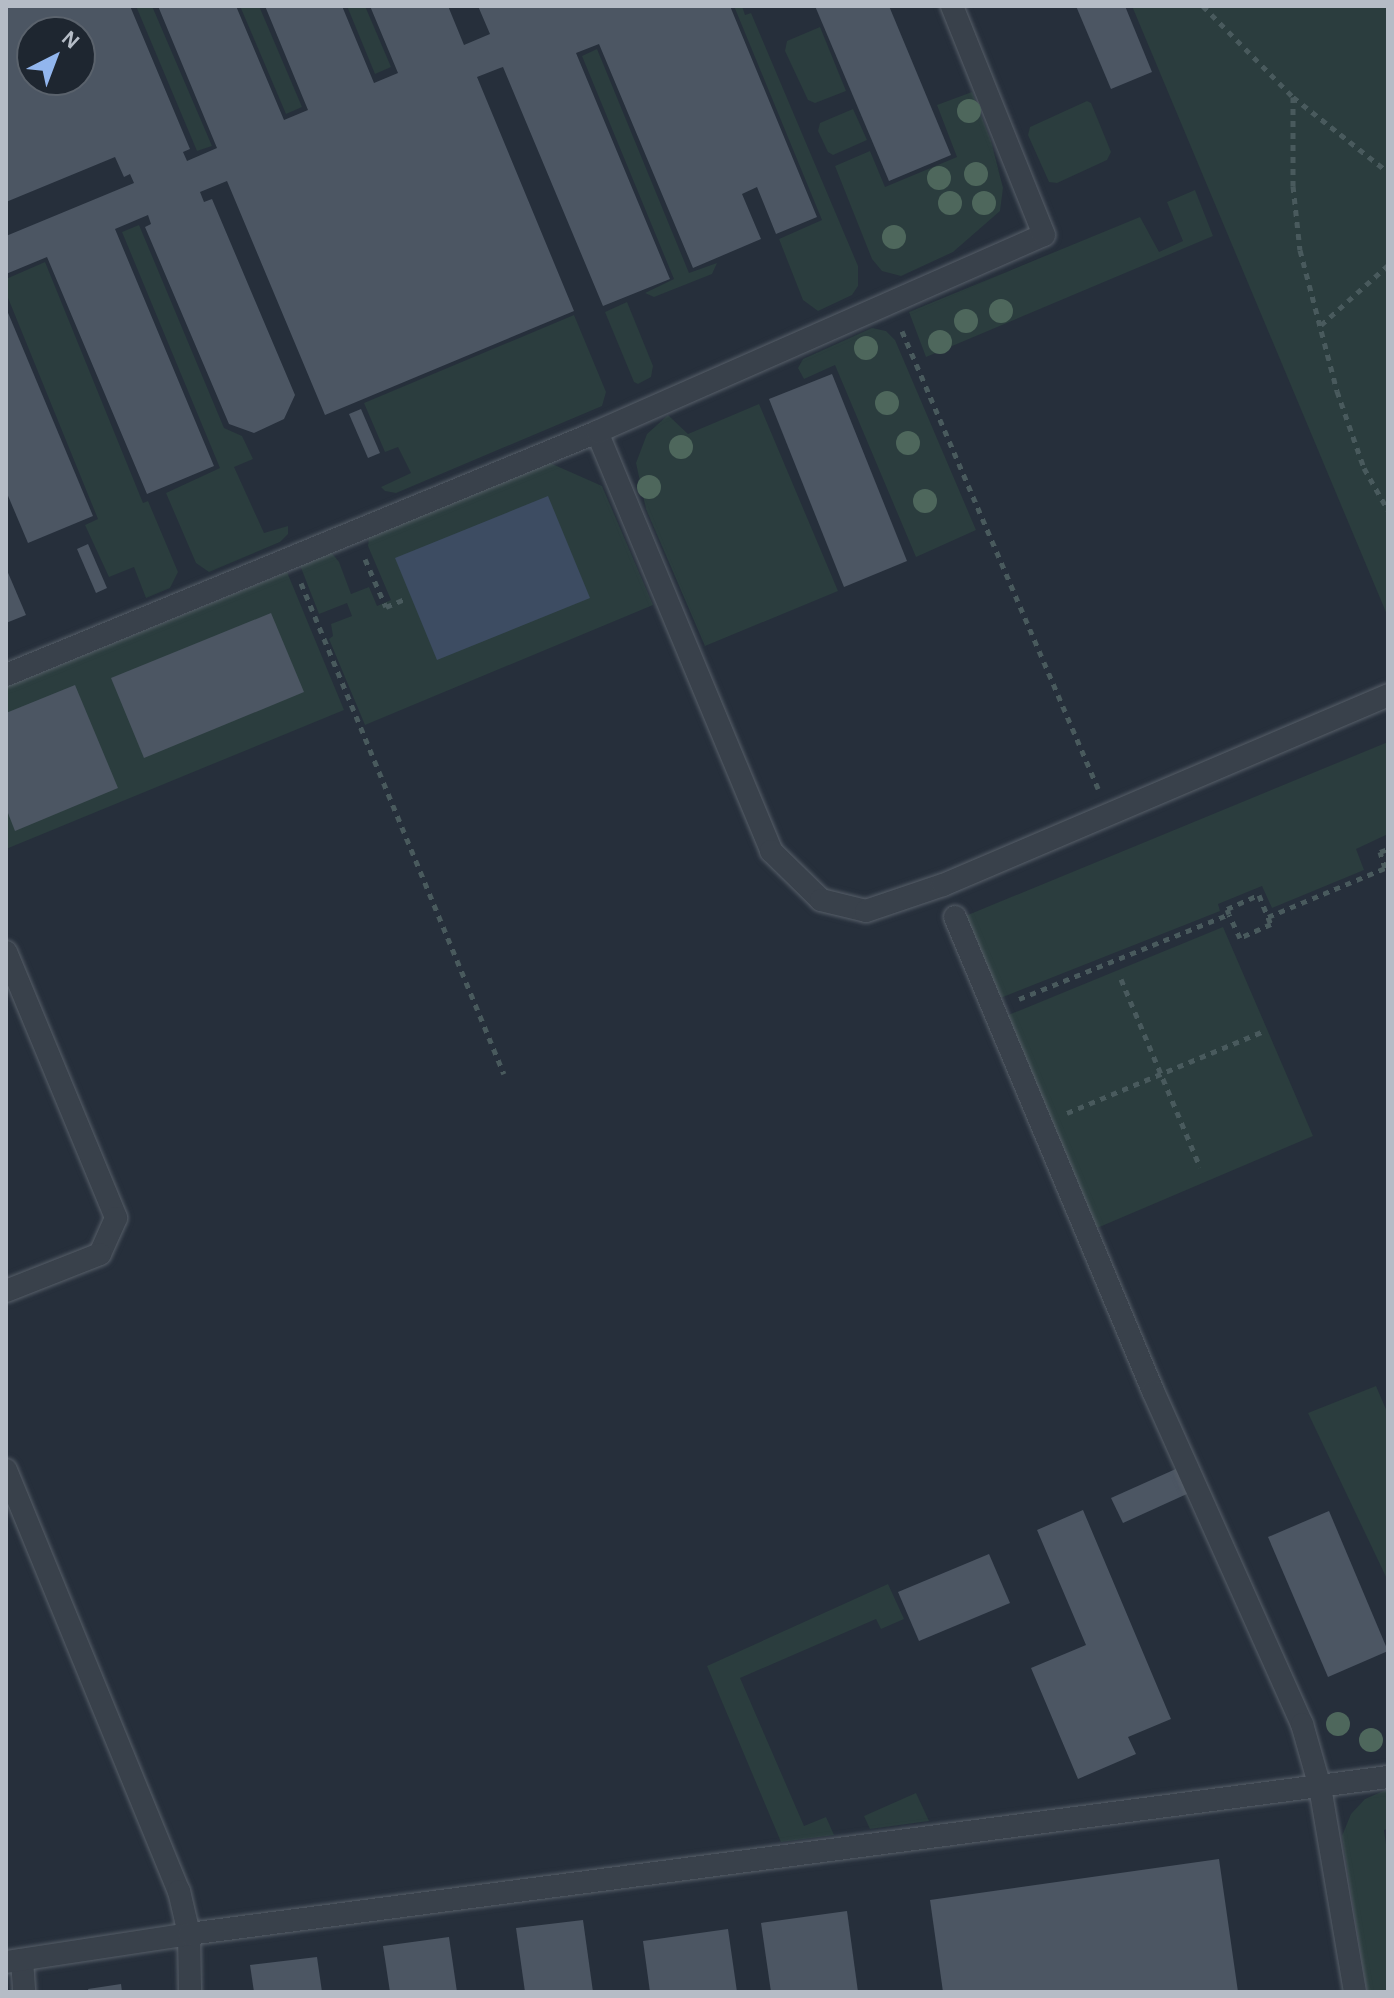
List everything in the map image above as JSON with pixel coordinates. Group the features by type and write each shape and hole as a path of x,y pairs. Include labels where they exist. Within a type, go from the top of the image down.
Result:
{"lane":[{"path":"6,675 597,432 1044,235 952,6"},
{"path":"597,432 771,851 821,900 866,911 943,885 1388,695"},
{"path":"955,917 1153,1391 1302,1724 1320,1787 1355,1992"},
{"path":"6,952 116,1218 100,1254 6,1291"},
{"path":"6,1470 179,1891 189,1934 190,1992"},
{"path":"24,1992 14,1961 189,1934 1388,1777"}],"path":[{"path":"1203,6 1293,97 1388,172"},
{"path":"1293,97 1293,186 1300,250 1337,391 1364,468 1388,510"},
{"path":"1321,325 1388,265"},
{"path":"890,303 1109,816"},
{"path":"291,558 504,1074"},
{"path":"376,584 386,607 405,599"},
{"path":"1268,917 1385,868 1380,852 1388,849"},
{"path":"1259,895 1271,924 1240,938 1229,914 1227,909 1259,895"},
{"path":"992,1010 1229,914"},
{"path":"1121,979 1200,1167"},
{"path":"1041,1123 1262,1032"}],"shaded area":[{"path":"136,6 152,6 212,146 197,151"},
{"path":"240,6 259,6 302,107 286,114"},
{"path":"347,6 365,6 391,67 375,74"},
{"path":"734,6 742,6 745,15 751,13 858,266 858,286 852,295 818,311 803,300 779,239 822,220"},
{"path":"1132,6 1388,6 1388,617"},
{"path":"820,27 846,91 815,103 808,100 785,51 787,41"},
{"path":"597,49 689,273 717,263 712,274 654,297 645,293 674,279 582,56"},
{"path":"972,92 991,141 1003,188 1000,211 953,252 901,276 882,271 872,259 835,166 870,151 885,187 957,157 937,105"},
{"path":"1087,101 1091,103 1111,152 1107,160 1057,183 1049,182 1028,135 1030,127"},
{"path":"853,109 867,140 833,155 828,152 818,131 820,123"},
{"path":"1195,190 1213,236 926,357 909,312 1140,217 1159,252 1183,241 1167,202"},
{"path":"139,225 224,428 242,436 253,459 234,467 264,533 288,526 288,534 280,542 209,572 196,563 166,493 220,468 122,232"},
{"path":"45,262 143,503 148,501 178,572 170,588 146,598 134,567 109,577 85,525 98,519 6,293 6,279"},
{"path":"627,302 653,366 651,377 638,384 634,382 605,312"},
{"path":"574,315 606,392 602,406 396,493 381,487 411,473 398,447 385,452 364,403"},
{"path":"872,328 886,331 895,340 976,530 916,557 835,365 804,379 798,368 803,359"},
{"path":"759,404 838,591 705,646 646,509 636,463 647,434 668,415 688,434"},
{"path":"550,463 602,486 653,605 365,725 329,639 333,636 331,624 352,616 347,603 319,614 300,565 331,552 339,562 351,594 369,587 377,606 391,600 368,546 369,537"},
{"path":"287,572 344,710 6,849 6,687"},
{"path":"1388,742 1388,834 1356,849 1364,870 1272,908 1262,886 1218,904 1220,911 998,999 963,917"},
{"path":"1223,927 1313,1136 1097,1228 1006,1016"},
{"path":"1376,1386 1388,1414 1388,1581 1308,1413"},
{"path":"888,1584 904,1619 881,1629 876,1619 740,1678 804,1826 826,1817 834,1835 781,1842 707,1666"},
{"path":"1388,1789 1388,1829 1384,1830 1388,1858 1388,1992 1367,1992 1342,1836 1351,1814 1365,1799"},
{"path":"916,1793 929,1821 870,1829 864,1816"}],"water":[{"path":"548,496 590,598 437,660 395,558"}],"building":[{"path":"6,6 130,6 190,149 183,152 187,161 217,148 158,6 236,6 284,120 308,110 265,6 342,6 374,83 398,73 370,6 448,6 464,45 490,34 478,6 730,6 817,217 776,234 757,187 742,194 761,239 693,268 599,44 576,53 670,279 603,306 503,67 477,77 574,311 325,415 227,181 200,192 204,202 212,199 295,395 284,419 254,433 229,424 145,227 151,224 148,215 115,229 214,466 147,494 47,257 6,274 6,236 134,183 130,174 124,177 115,157 6,202"},
{"path":"815,6 889,6 951,155 889,181"},
{"path":"1076,6 1125,6 1152,72 1111,89"},
{"path":"6,308 93,516 28,543 6,491"},
{"path":"832,374 907,561 844,587 769,399"},
{"path":"361,409 380,453 368,458 349,414"},
{"path":"88,544 107,588 96,593 77,549"},
{"path":"6,568 26,615 6,623"},
{"path":"271,613 304,692 144,758 111,678"},
{"path":"75,685 118,788 15,831 6,808 6,713"},
{"path":"1178,1468 1189,1493 1123,1523 1111,1498"},
{"path":"1083,1510 1171,1719 1128,1737 1136,1754 1078,1779 1031,1668 1086,1645 1037,1530"},
{"path":"1329,1511 1388,1651 1328,1677 1268,1537"},
{"path":"989,1554 1010,1603 919,1641 898,1592"},
{"path":"1219,1859 1238,1992 943,1992 930,1900"},
{"path":"847,1911 858,1992 771,1992 761,1923"},
{"path":"583,1920 593,1992 525,1992 516,1928"},
{"path":"728,1929 737,1992 650,1992 643,1941"},
{"path":"449,1937 457,1992 390,1992 383,1946"},
{"path":"317,1957 322,1992 254,1992 250,1965"},
{"path":"121,1984 122,1992 89,1992 88,1989"}]}
